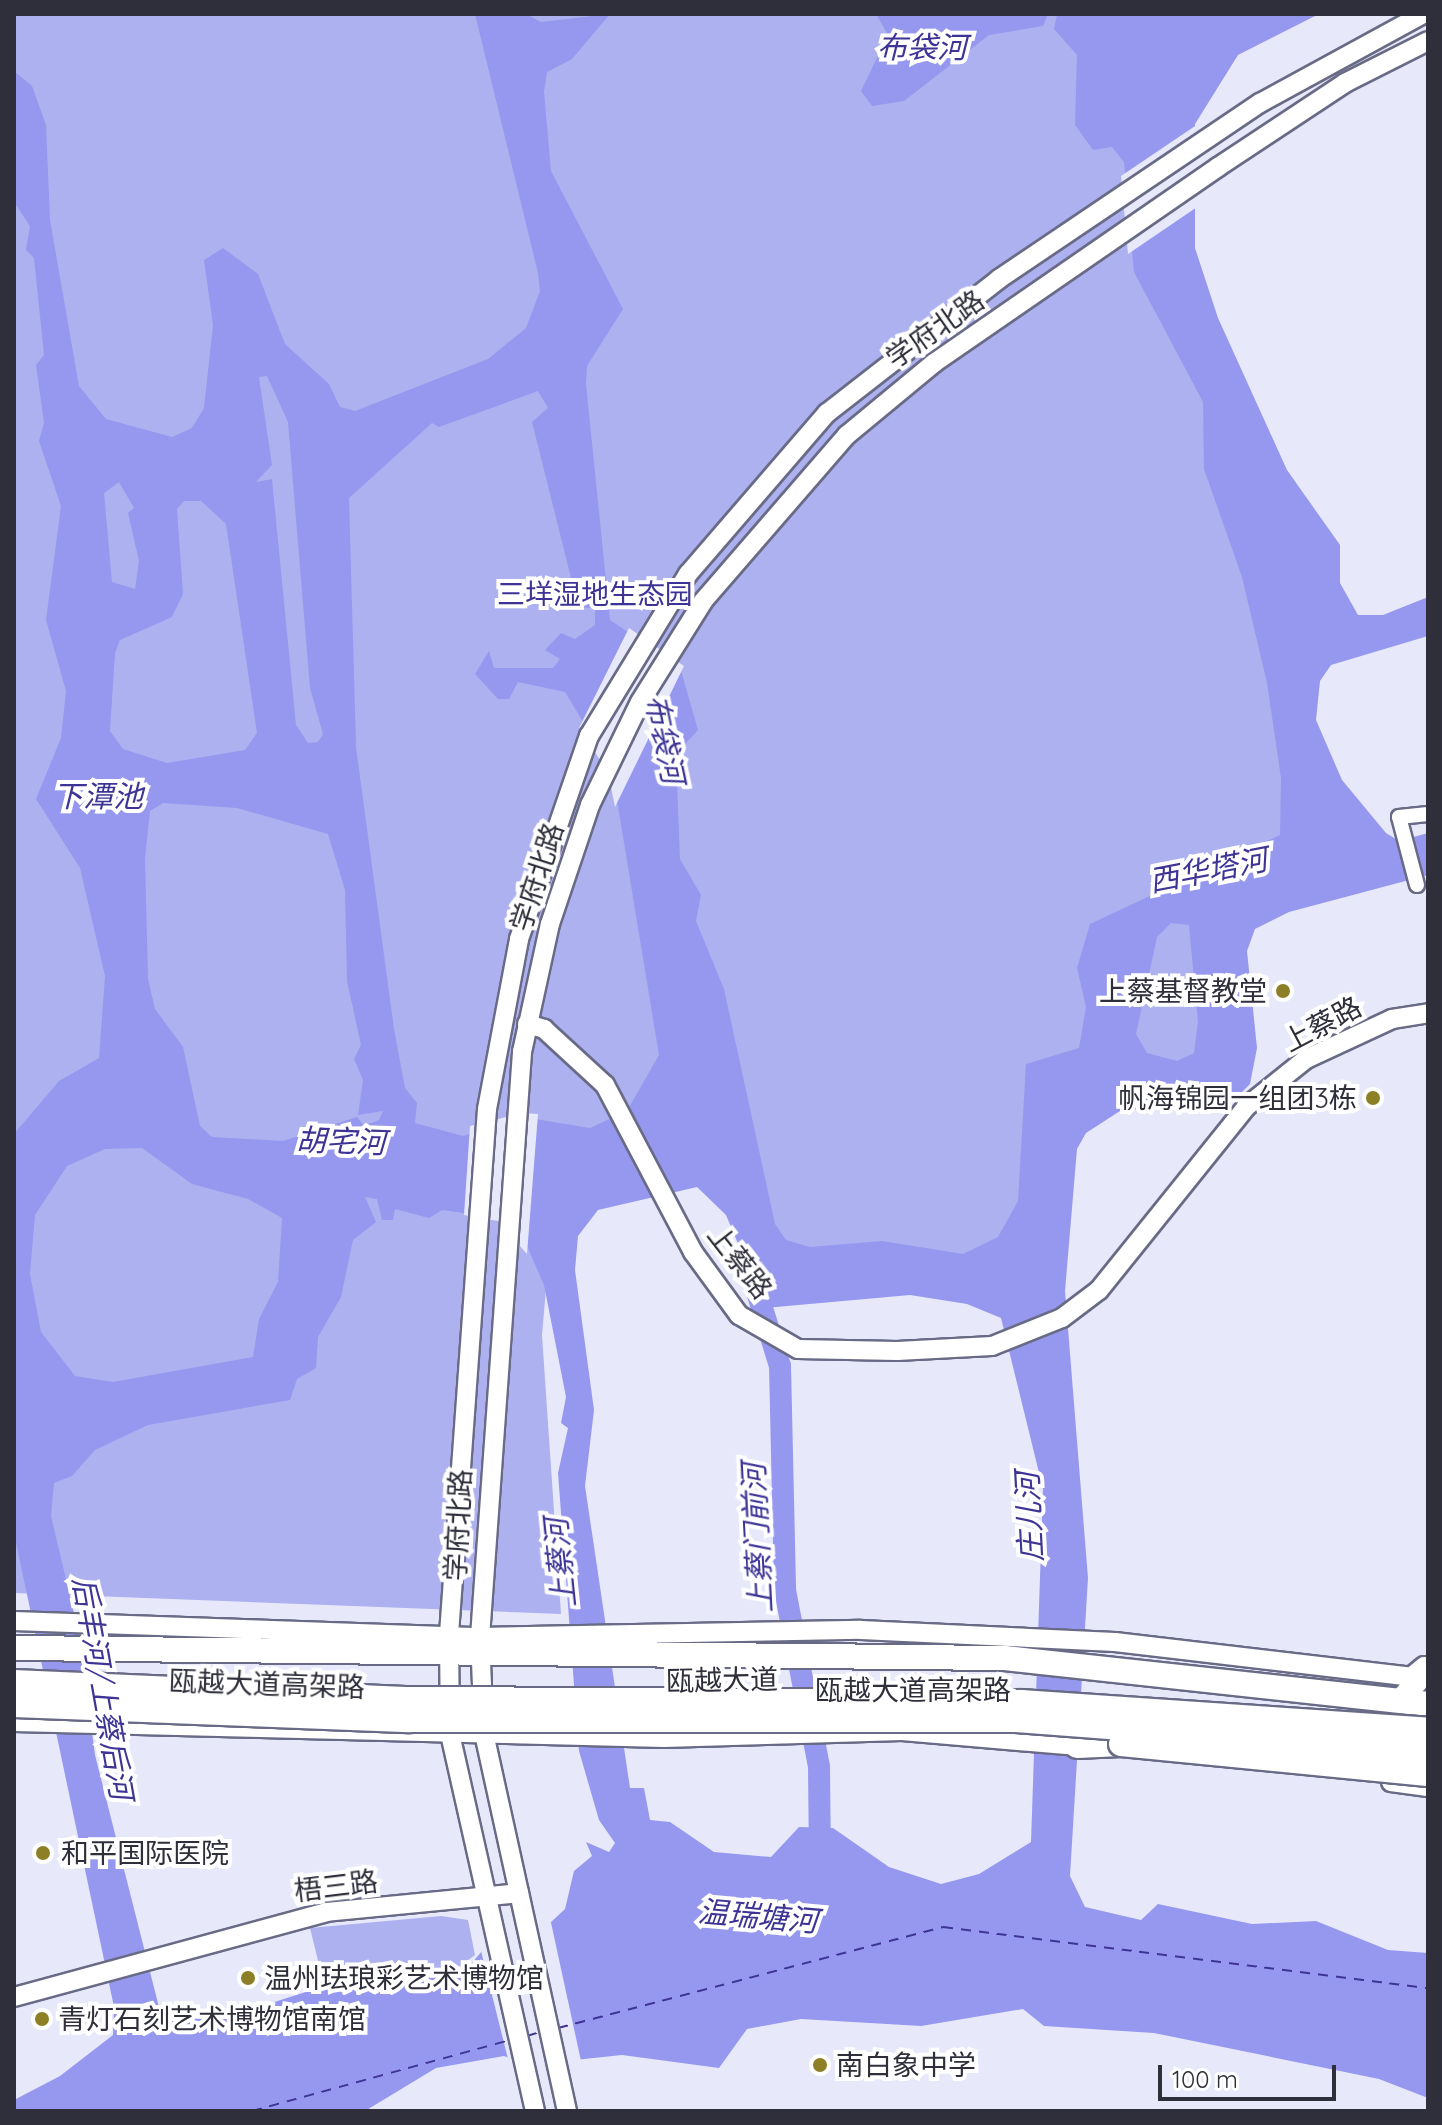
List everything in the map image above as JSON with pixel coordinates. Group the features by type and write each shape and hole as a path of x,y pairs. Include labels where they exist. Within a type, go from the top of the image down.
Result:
{"highway":[{"name":"瓯越大道","path":"18,1635 331,1651 449,1643 552,1653 776,1656 1029,1649 1080,1665 1428,1704"},
{"name":"瓯越大道高架路","path":"21,1702 411,1699 1022,1702 1428,1730"},
{"name":"瓯越大道","path":"21,1702 102,1703 482,1724 555,1715 624,1712 828,1709 1025,1728 1079,1721 1230,1743 1428,1764"},
{"name":"瓯越大道高架路","path":"21,1702 410,1720 1016,1720 1428,1751"},
{"path":"1077,1746 1121,1744 1428,1774"}],"main road":[{"name":"学府北路","path":"535,2111 483,1897 448,1723 449,1643 487,1109 519,939 565,794 650,629 726,524 827,413 999,279 1260,103 1423,14"},
{"name":"学府北路","path":"567,2111 482,1724 480,1644 505,1257 527,1024 550,924 590,805 675,641 746,543 847,435 995,321 1218,167 1345,83 1428,41"},
{"name":"上蔡路","path":"527,1024 544,1029 605,1085 693,1252 739,1315 798,1349 992,1346 1011,1333 1062,1318 1099,1290 1246,1107 1306,1059 1392,1019 1428,1013"},
{"path":"480,1644 861,1630 1029,1649 1081,1640 1411,1677 1428,1666"},
{"path":"94,1637 449,1643"},
{"path":"1401,1700 1428,1666"},
{"path":"14,1722 21,1702 108,1726 448,1723"},
{"path":"482,1724 902,1731 1025,1728 1077,1746 1428,1787"},
{"path":"1173,1757 1230,1743"},
{"name":"梧三路","path":"14,1997 326,1912 483,1897 521,1902"}],"street":[{"path":"1417,885 1399,817 1428,814"}],"green space":[{"name":"三垟湿地生态园","path":"14,14 1081,14 1260,458 1331,826 1235,906 1217,1063 1061,1119 1053,1269 780,1289 736,1171 556,1175 542,1335 561,1614 14,1593"},
{"path":"441,1916 468,1920 475,1955 460,1966 324,1985 310,1928"}],"water":[{"path":"475,14 526,14 541,22 610,14 572,59 547,72 544,92 551,171 623,309 587,366 586,384 610,620 680,667 698,730 676,754 680,859 701,895 696,921 724,989 775,1224 786,1240 810,1247 882,1241 963,1254 998,1237 1018,1201 1026,1064 1079,1048 1086,1007 1077,968 1090,924 1280,835 1281,778 1267,683 1242,577 1204,469 1203,402 1134,272 1124,162 1112,147 1093,150 1075,125 1077,55 1054,29 1057,15 1319,14 1238,55 1195,124 1195,248 1218,318 1287,470 1340,545 1340,583 1358,615 1383,615 1428,597 1428,636 1331,665 1320,681 1316,720 1342,780 1386,833 1399,841 1428,833 1428,875 1289,912 1255,929 1247,951 1257,1048 1250,1084 1235,1099 1120,1111 1086,1133 1077,1149 1065,1291 1088,1578 1070,1876 1085,1907 1141,1920 1158,1904 1252,1924 1316,1921 1388,1950 1428,1953 1428,2098 1379,2079 1154,2033 1044,2026 1023,2009 921,2026 801,2019 747,2029 719,2068 622,2055 528,2065 504,2056 436,2068 365,2111 14,2111 14,2100 60,2076 113,2035 114,2007 14,1533 14,1134 59,1081 99,1058 105,976 80,868 36,799 61,738 66,691 46,620 61,506 39,441 44,423 36,365 44,355 34,258 26,250 30,226 14,202 14,71 32,86 46,125 50,220 79,386 106,419 172,437 192,428 204,408 213,325 204,260 223,248 258,274 285,344 329,384 340,407 355,411 488,359 526,328 540,291","holes":["267,376 288,422 310,688 323,734 318,742 308,743 296,725 272,479 256,482 272,465 259,377","538,391 548,408 532,422 572,582 580,588 577,607 595,608 595,625 575,639 561,633 545,650 560,659 553,668 494,668 489,651 475,674 498,699 509,699 518,682 565,692 612,770 659,1055 627,1111 590,1128 523,1117 463,1136 415,1123 417,1103 405,1088 394,1029 356,747 349,498 432,423 439,427","119,482 134,508 128,513 139,561 135,589 112,582 104,493","184,501 201,501 226,524 257,733 245,750 167,763 123,749 110,731 115,653 120,640 172,617 183,594 177,509","163,803 237,808 328,834 345,890 347,981 361,1045 354,1059 363,1080 358,1115 383,1111 379,1120 364,1126 357,1117 283,1141 212,1137 200,1126 183,1047 155,1009 148,979 145,858 150,811","1171,923 1189,925 1198,1022 1194,1053 1177,1061 1147,1053 1136,1034 1157,937","142,1148 192,1184 248,1199 282,1218 278,1282 259,1319 253,1357 113,1382 75,1376 41,1332 30,1274 35,1215 67,1166 105,1149","697,1187 726,1215 765,1308 910,1295 967,1304 1001,1318 1043,1489 1031,1842 979,1874 941,1884 889,1867 833,1828 799,1827 771,1857 714,1852 670,1822 650,1820 644,1788 630,1788 585,1486 594,1410 575,1270 578,1236 598,1210","365,1197 377,1199 382,1220 393,1220 395,1209 429,1218 442,1210 500,1218 527,1246 544,1285 566,1397 561,1423 568,1428 558,1473 579,1751 599,1820 615,1843 609,1852 586,1842 592,1856 574,1871 565,1909 549,1924 482,1951 467,1969 312,1990 231,2016 162,2019 95,1755 79,1634 51,1516 54,1483 72,1476 95,1450 148,1425 290,1400 297,1379 316,1368 318,1337 341,1297 353,1240 376,1222"]},
{"name":"布袋河","path":"876,14 1048,14 1043,26 989,35 904,101 872,106 861,91 888,35"}],"pier":[{"path":"1201,122 1203,203 1128,254 1121,176"},
{"path":"629,628 684,666 615,807 608,772 579,728"},
{"path":"522,1113 538,1114 527,1254 498,1221 464,1215 470,1126"},
{"path":"550,1918 581,2061 520,2068 509,2063 479,1943"}],"waterway":[{"name":"上蔡门前河","path":"745,1253 780,1366 785,1590 819,1767 820,1858"}],"ferry route":[{"path":"558,2028 943,1927 1428,1988"},
{"path":"527,2036 540,2032"},
{"path":"252,2111 509,2040"}],"place":[{"name":"上蔡基督教堂","path":"1283,991"},
{"name":"帆海锦园一组团3栋","path":"1373,1098"},
{"name":"和平国际医院","path":"43,1853"},
{"name":"温州珐琅彩艺术博物馆","path":"248,1978"},
{"name":"青灯石刻艺术博物馆南馆","path":"42,2019"},
{"name":"南白象中学","path":"820,2065"}],"water label":[{"name":"下潭池","path":"98,796"},
{"name":"西华塔河","path":"1208,870"},
{"name":"胡宅河","path":"341,1141"},
{"name":"庄儿河","path":"1029,1517"},
{"name":"上蔡河","path":"560,1563"},
{"name":"后丰河/上蔡后河","path":"103,1688"},
{"name":"温瑞塘河","path":"758,1916"}]}
